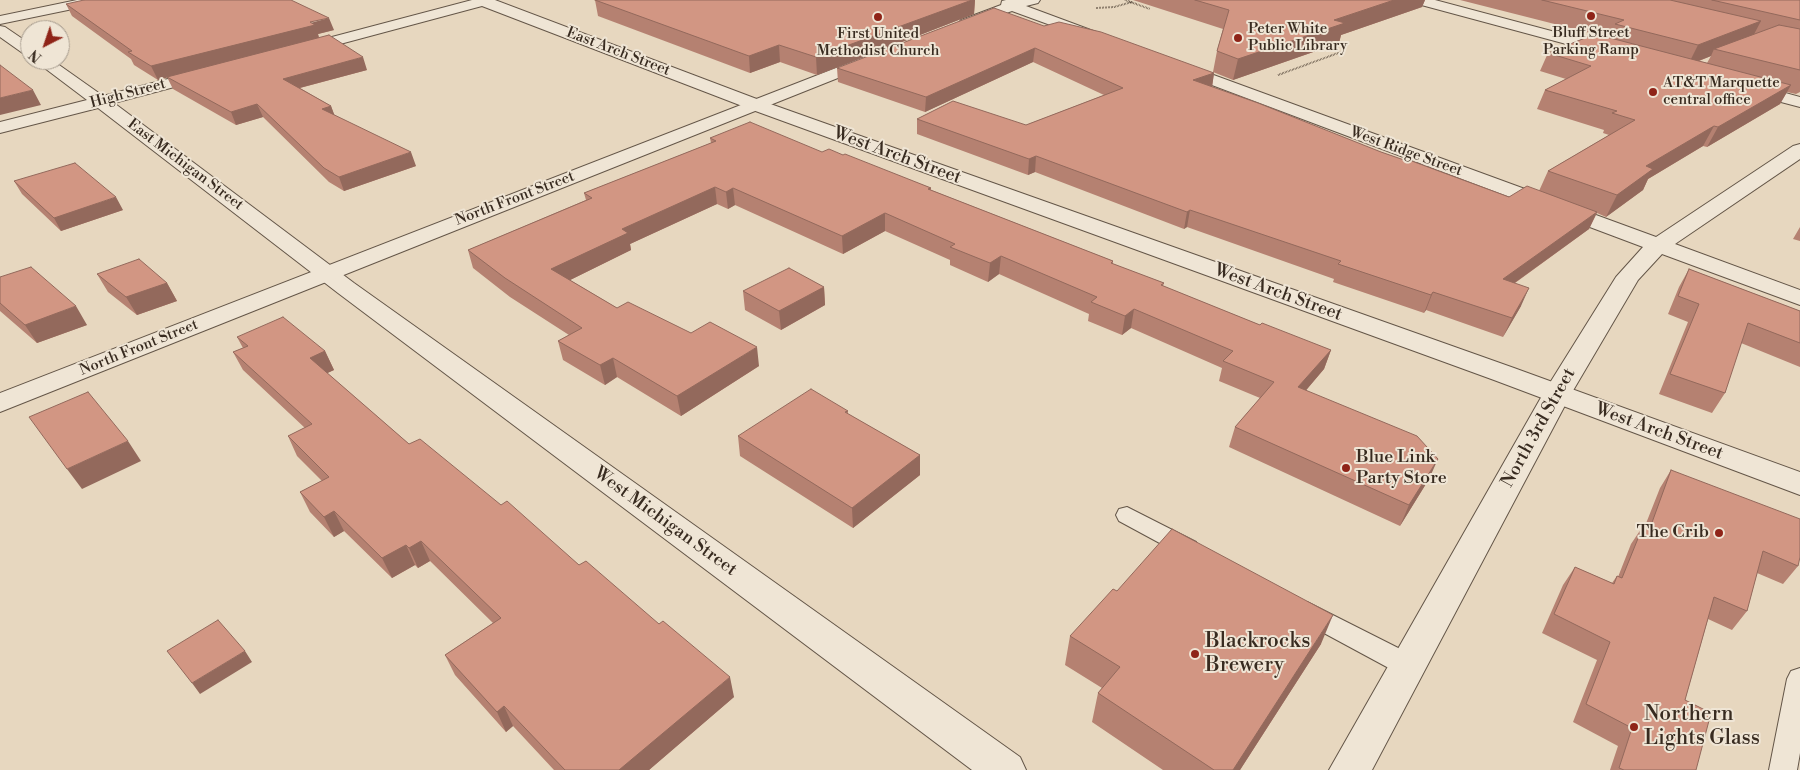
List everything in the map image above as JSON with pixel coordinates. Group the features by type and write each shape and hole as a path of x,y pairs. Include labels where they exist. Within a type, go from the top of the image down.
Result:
{"street":[{"path":"0,20 97,0"},
{"path":"287,53 484,0"},
{"name":"East Arch Street","path":"484,0 756,105"},
{"path":"989,0 1011,6 1112,43"},
{"path":"951,29 1011,6 1033,0"},
{"path":"1419,0 1629,56"},
{"path":"0,30 20,44"},
{"name":"North Front Street","path":"0,404 326,272 888,53"},
{"name":"West Ridge Street","path":"1158,60 1800,298"},
{"name":"East Michigan Street","path":"56,70 326,272"},
{"name":"High Street","path":"0,128 219,70"},
{"path":"1734,84 1800,102"},
{"name":"West Arch Street","path":"756,105 1557,394 1800,484"},
{"name":"North 3rd Street","path":"1350,770 1557,394 1628,277 1657,246 1800,150"},
{"name":"West Michigan Street","path":"326,272 1006,770"}],"lane":[{"path":"1127,515 1204,557"},
{"path":"1289,603 1407,666"},
{"path":"1783,770 1800,679"}],"path":[{"path":"1125,0 1150,9"},
{"path":"1114,7 1132,2"},
{"path":"1277,76 1341,52"}],"building":[{"path":"84,0 291,0 329,18 310,22 315,25 151,66 128,52 132,51 66,4"},
{"path":"595,0 972,0 816,57 779,45 749,56"},
{"path":"1195,0 1394,0 1334,20 1345,23 1238,59 1217,51 1229,10"},
{"path":"1542,0 1670,0 1761,21 1698,45 1615,24 1624,20"},
{"path":"1712,0 1800,0 1800,20"},
{"path":"994,8 1044,26 1059,22 1101,32 1214,73 1193,80 1258,103 1381,152 1407,161 1409,160 1509,197 1527,186 1597,212 1503,279 1529,288 1512,318 1433,292 1431,295 1338,264 1341,261 1190,210 1187,212 1036,156 1029,159 917,119 953,101 1026,125 1123,88 1035,48 926,97 837,68"},
{"path":"1779,25 1800,29 1800,70 1714,49"},
{"path":"1595,34 1791,85 1718,127 1714,126 1646,166 1653,169 1617,195 1548,171 1635,120 1612,113 1617,111 1545,90 1591,66 1548,53"},
{"path":"329,35 363,57 283,79 331,106 322,109 411,152 339,177 324,168 257,104 231,112 167,77"},
{"path":"0,65 33,90 0,98"},
{"path":"750,122 822,152 829,149 843,155 845,154 931,188 928,189 1113,261 1111,263 1164,283 1161,285 1260,325 1262,323 1331,350 1298,387 1417,436 1438,459 1409,505 1235,427 1274,382 1223,361 1233,351 1134,309 1125,316 1091,302 1097,297 1001,256 990,263 950,247 955,244 885,213 842,236 733,188 726,192 715,187 622,229 628,233 551,269 617,308 628,302 691,333 710,322 757,347 677,396 613,358 600,365 558,341 582,328 505,278 468,250 592,198 584,193 716,141 710,138"},
{"path":"75,163 116,197 54,218 14,181"},
{"path":"139,259 167,283 126,297 97,274"},
{"path":"31,267 76,306 25,325 0,303 0,277"},
{"path":"789,268 824,287 779,311 743,291"},
{"path":"1689,269 1800,311 1800,343 1748,323 1725,393 1670,374 1699,304 1678,296"},
{"path":"283,317 325,351 310,358 409,444 420,439 501,505 507,501 579,565 586,561 659,624 663,621 730,677 619,770 565,770 504,706 497,712 445,655 501,618 421,541 409,548 406,545 382,558 334,511 324,517 300,492 329,477 288,436 312,424 233,352 248,346 237,337"},
{"path":"811,389 848,411 845,412 920,455 852,508 738,436"},
{"path":"88,392 128,441 67,469 29,417"},
{"path":"1671,470 1800,519 1800,557 1798,566 1763,551 1747,611 1714,597 1685,700 1711,713 1696,770 1624,770 1619,768 1632,728 1586,704 1610,642 1554,614 1575,567 1614,584 1617,576 1622,578 1643,526 1650,528"},
{"name":"Blackrocks Brewery","path":"1172,529 1333,615 1233,770 1214,770 1098,693 1120,667 1070,636 1113,589 1117,591"},
{"path":"218,620 245,651 192,683 167,651"}],"place":[{"name":"Bluff Street Parking Ramp","path":"1591,16"},
{"name":"First United Methodist Church","path":"878,17"},
{"name":"Peter White Public Library","path":"1238,38"},
{"name":"AT&T Marquette central office","path":"1653,92"},
{"name":"Blue Link Party Store","path":"1346,468"},
{"name":"The Crib","path":"1719,533"},
{"name":"Blackrocks Brewery","path":"1195,654"},
{"name":"Northern Lights Glass","path":"1634,727"}]}
